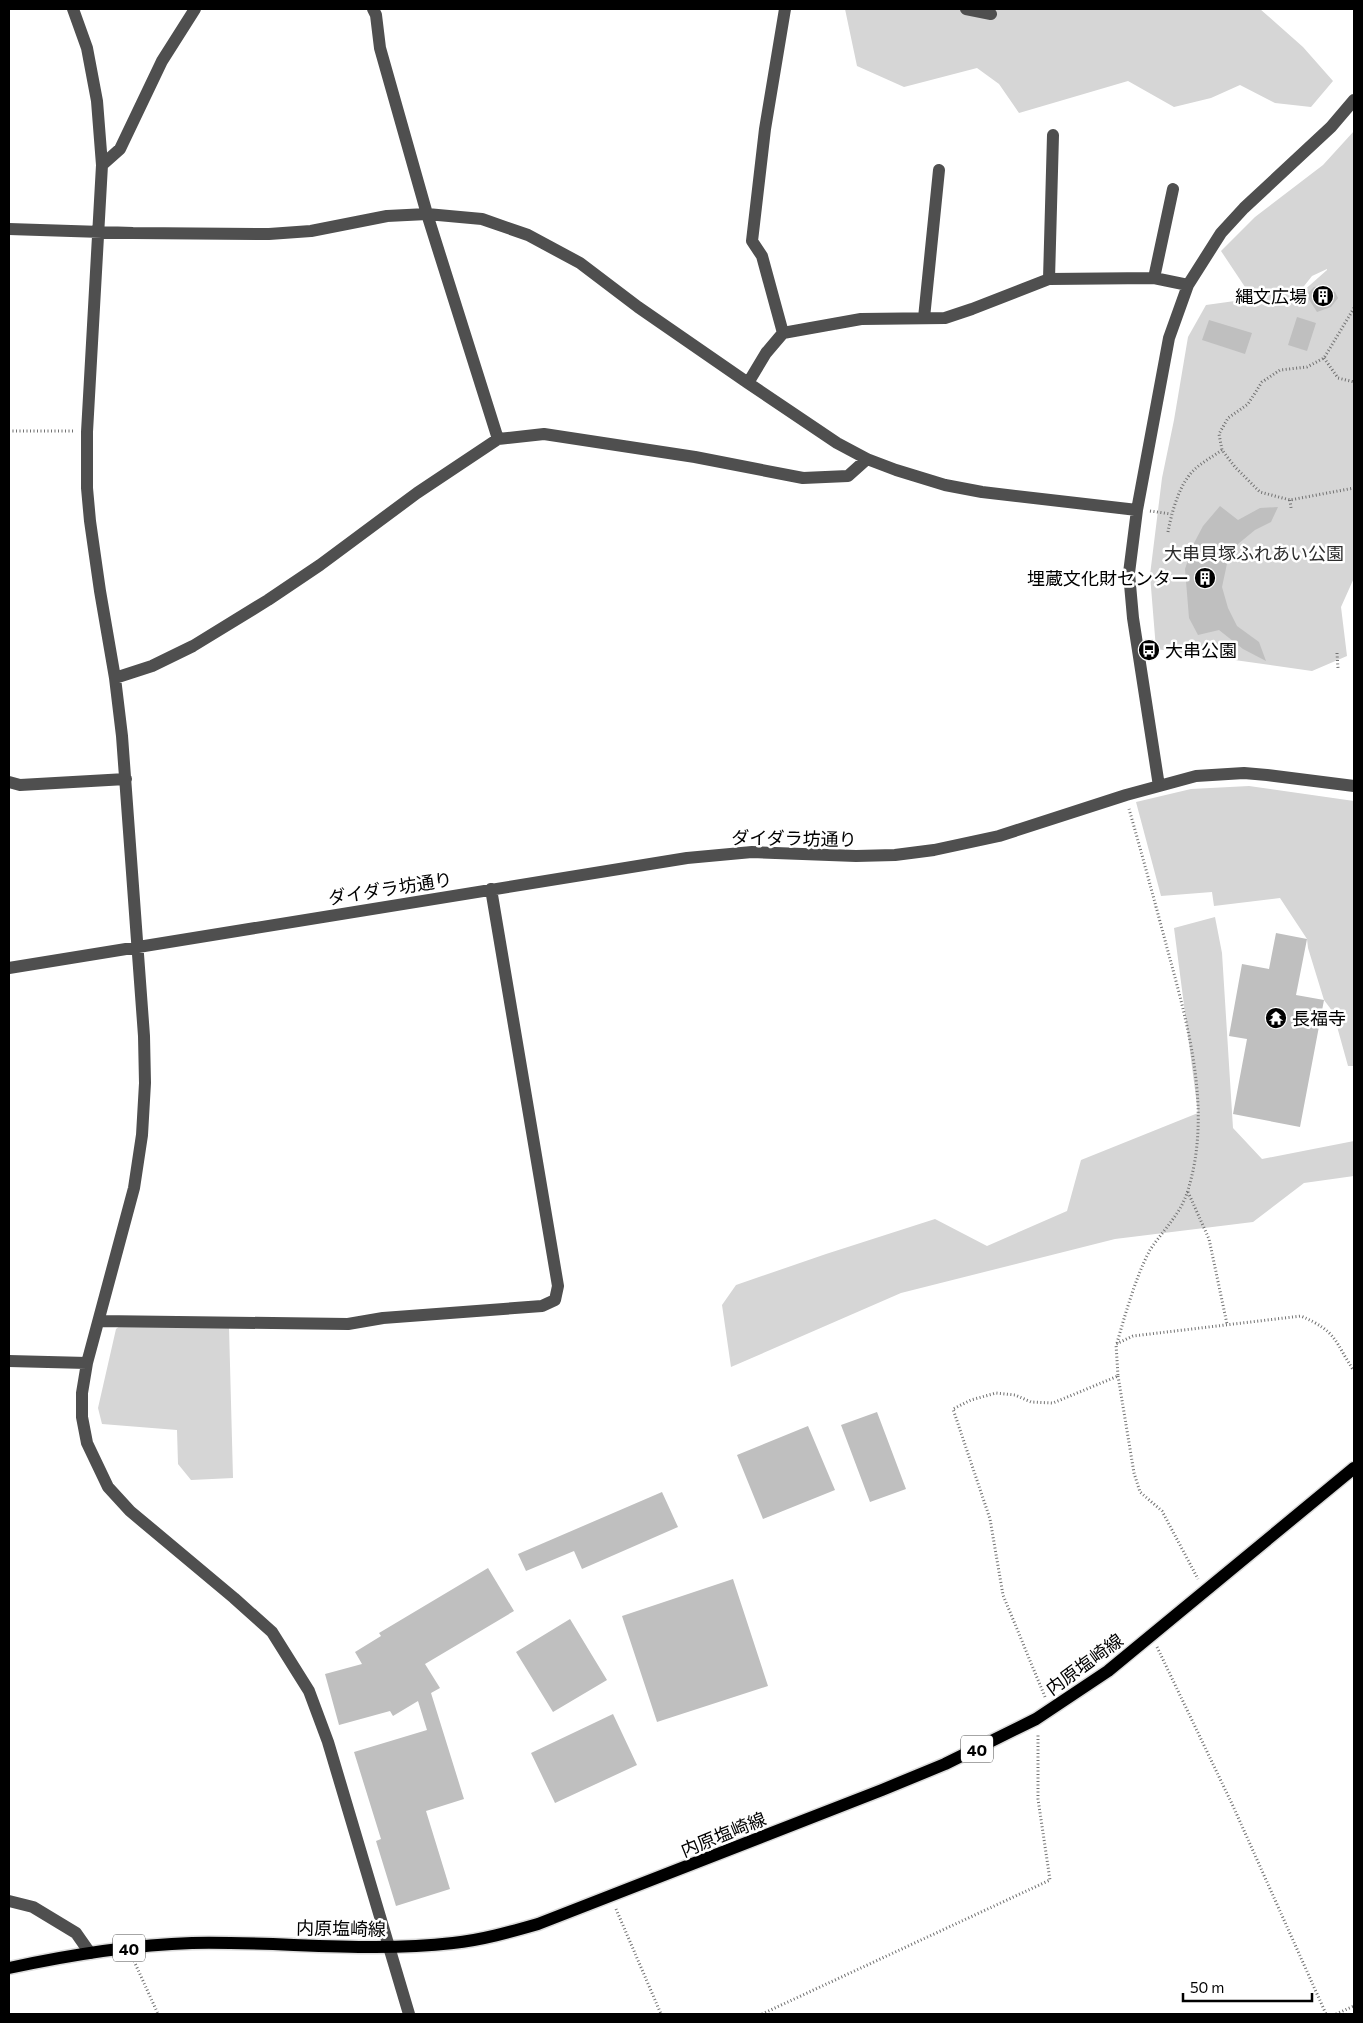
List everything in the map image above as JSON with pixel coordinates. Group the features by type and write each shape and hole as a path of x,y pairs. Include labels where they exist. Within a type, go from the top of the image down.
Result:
{"main road":[{"name":"内原塩崎線","path":"9,1968 90,1953 191,1943 388,1947 456,1943 538,1924 611,1897 945,1764 1036,1719 1108,1671 1354,1468"}],"street":[{"path":"73,9 87,48 96,92 102,165 87,432 87,488 100,592 115,678 126,779 144,1036 145,1083 142,1135 134,1188 87,1363 82,1393 82,1417 87,1443 108,1486 130,1511 272,1632 309,1691 328,1742 409,2014"},
{"path":"102,165 120,149 162,61 195,9"},
{"path":"783,333 762,256 752,241 765,129 785,9"},
{"path":"966,9 991,14"},
{"path":"376,11 380,48 427,214 498,439"},
{"path":"1158,786 1130,594 1131,548 1169,338 1188,285 1221,233 1244,208 1331,127 1354,100"},
{"path":"1049,279 1053,135"},
{"path":"924,318 939,170"},
{"path":"1154,278 1173,189"},
{"path":"9,229 269,234 311,231 387,216 427,214 482,220 528,235 580,263 638,307 748,383 837,443 867,459 945,485 982,492 1137,510"},
{"path":"748,383 766,353 783,333 861,319 945,318 1049,279 1154,278 1188,285"},
{"path":"115,678 152,666 193,646 268,600 320,565 417,493 498,439 544,434 695,457 803,478 848,476 867,459"},
{"name":"ダイダラ坊通り","path":"9,968 687,858 752,852 856,856 895,855 934,850 999,836 1158,786 1196,776 1244,773 1354,786"},
{"path":"9,782 20,785 126,779"},
{"path":"99,1321 348,1324 383,1318 542,1306 555,1300 558,1286 491,890"},
{"path":"9,1361 87,1363"},
{"path":"9,1901 33,1908 76,1933 90,1953"}],"path":[{"path":"1354,308 1324,358 1307,367 1280,370 1262,382 1248,404 1228,418 1219,434 1222,450 1235,468 1260,492 1290,500 1354,488"},
{"path":"1324,358 1338,378 1354,382"},
{"path":"9,431 87,432"},
{"path":"1168,532 1171,514 1188,477 1200,465 1222,450"},
{"path":"1290,500 1291,508"},
{"path":"1137,510 1171,514"},
{"path":"1337,652 1338,668"},
{"path":"1126,796 1191,1040 1197,1090 1199,1141 1188,1192 1172,1223 1150,1250 1131,1297 1116,1344 1118,1376 1134,1473 1140,1492 1162,1512 1191,1569 1205,1590"},
{"path":"1188,1192 1209,1239 1227,1324"},
{"path":"1116,1344 1133,1336 1301,1316 1320,1324 1336,1338 1354,1371"},
{"path":"1051,1710 1038,1683 1003,1595 990,1519 952,1409 971,1400 996,1393 1015,1395 1031,1402 1053,1404 1118,1376"},
{"path":"1151,1636 1234,1806 1326,2014"},
{"path":"762,2014 1050,1880 1038,1799 1038,1732 1036,1719"},
{"path":"611,1897 661,2014"},
{"path":"128,1948 158,2014"},
{"path":"1336,2014 1354,2006"}],"green space":[{"path":"845,9 1260,9 1303,47 1333,81 1311,107 1275,103 1240,85 1211,98 1174,107 1128,81 1019,113 999,84 977,68 904,87 857,66"},
{"name":"大串貝塚ふれあい公園","path":"1354,131 1354,578 1341,607 1347,656 1312,671 1156,649 1150,575 1162,478 1188,337 1206,305 1242,300 1261,300 1245,287 1221,251 1255,217 1323,165","holes":["1327,270 1293,300 1312,276"]},
{"path":"1249,786 1354,801 1354,1066 1348,1066 1333,1012 1324,1000 1307,939 1280,898 1214,906 1212,892 1161,896 1136,802 1191,789"},
{"path":"1215,917 1222,953 1233,1128 1262,1159 1354,1141 1354,1176 1304,1183 1253,1222 1115,1239 901,1293 731,1367 722,1305 736,1285 935,1219 987,1246 1067,1211 1081,1160 1198,1113 1174,928"},
{"path":"122,1324 229,1327 233,1478 191,1480 178,1464 177,1430 102,1424 98,1408 116,1329"}],"building":[{"name":"縄文広場","path":"1322,286 1335,292 1338,298 1331,307 1317,312 1308,298 1308,293 1314,287"},
{"path":"1297,317 1316,323 1307,351 1288,345"},
{"path":"1209,320 1252,333 1245,354 1202,340"},
{"name":"埋蔵文化財センター","path":"1220,506 1238,520 1260,508 1278,507 1271,522 1255,530 1238,544 1228,559 1222,587 1228,608 1237,626 1259,642 1266,661 1243,649 1219,630 1198,635 1189,618 1185,569 1193,545 1203,526"},
{"name":"長福寺","path":"1276,933 1307,939 1296,995 1324,1000 1300,1127 1233,1114 1247,1039 1229,1036 1242,964 1269,969"},
{"path":"877,1412 906,1489 870,1502 841,1425"},
{"path":"808,1426 835,1490 763,1519 737,1455"},
{"path":"662,1492 678,1527 582,1569 574,1551 526,1571 518,1554"},
{"path":"488,1568 514,1611 425,1664 440,1688 431,1693 464,1799 426,1811 450,1889 396,1906 376,1841 381,1839 354,1752 427,1730 418,1701 393,1716 390,1711 339,1725 325,1674 362,1664 355,1652 381,1636 379,1633"},
{"path":"733,1579 768,1686 657,1722 622,1616"},
{"path":"570,1619 607,1680 553,1712 516,1652"},
{"path":"613,1714 637,1765 555,1803 531,1753"}],"place":[{"name":"縄文広場","path":"1323,296"},
{"name":"埋蔵文化財センター","path":"1205,578"},
{"name":"大串公園","path":"1149,650"},
{"name":"長福寺","path":"1276,1018"}]}
